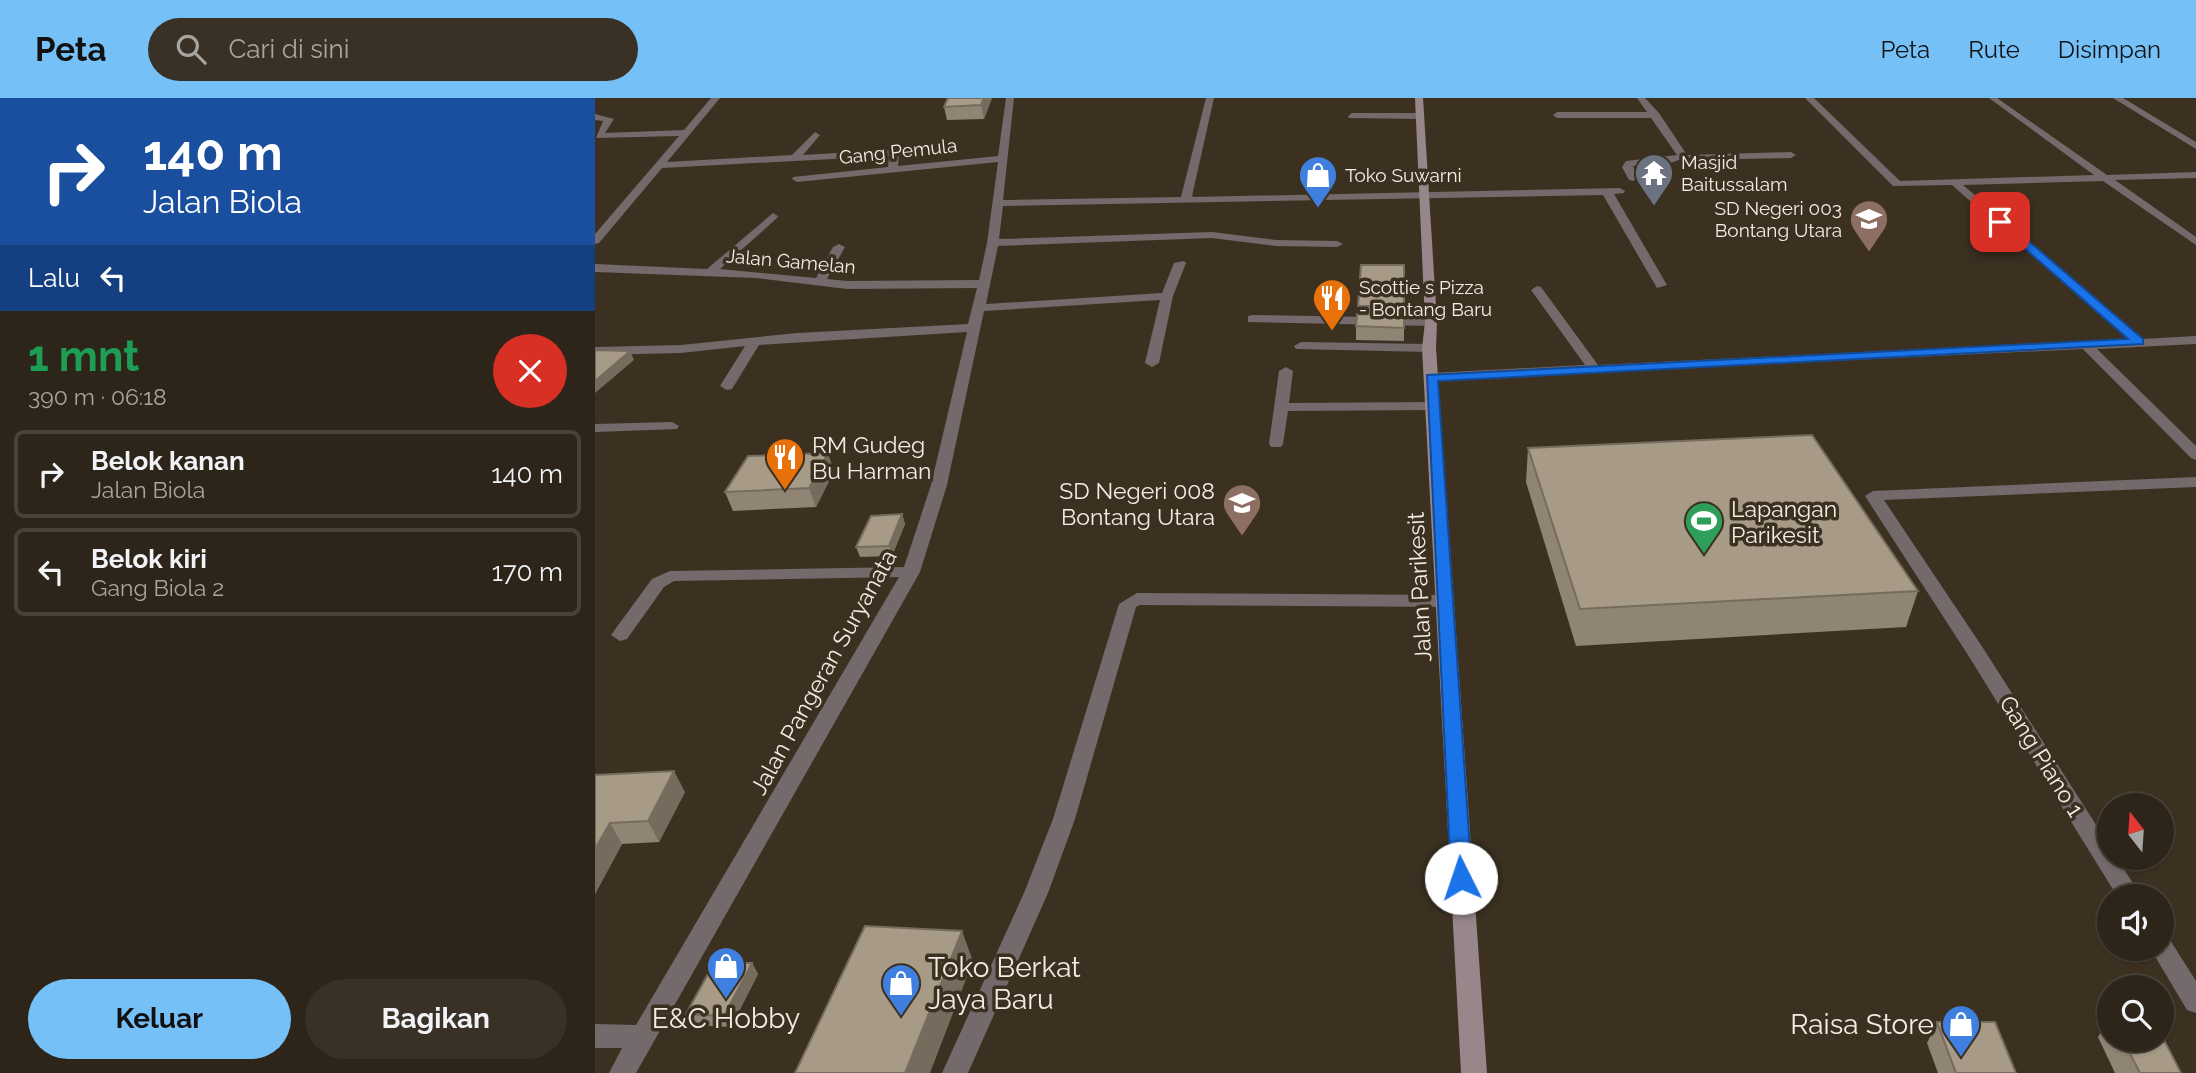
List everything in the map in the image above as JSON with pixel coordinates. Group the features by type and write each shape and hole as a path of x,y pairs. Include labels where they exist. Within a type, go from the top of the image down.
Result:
{"street":[{"path":"595,241 716,98"},
{"name":"Jalan Pangeran Suryanata","path":"622,1073 911,572 939,485 993,243 1010,98"},
{"path":"1192,200 1186,197 1210,98"},
{"name":"Jalan Parikesit","path":"1419,98 1431,322 1429,348 1474,1073"},
{"path":"1641,98 1682,154 1681,158"},
{"path":"1809,98 1897,184 2112,181 2196,175"},
{"path":"2117,98 2196,146"},
{"path":"1993,99 2033,130 2112,181 2196,242"},
{"path":"1352,116 1420,116"},
{"path":"1557,116 1656,116"},
{"path":"595,117 608,119 597,136"},
{"path":"597,136 685,133"},
{"path":"795,158 815,135"},
{"path":"659,165 893,154 893,169"},
{"path":"1633,178 1627,167 1629,163 1681,158 1791,155"},
{"name":"Gang Pemula","path":"797,179 1002,159"},
{"path":"1958,185 2138,342"},
{"path":"997,204 1620,191"},
{"path":"1607,192 1661,285"},
{"path":"710,272 773,216"},
{"path":"993,243 1212,235 1276,243 1337,244"},
{"path":"819,282 839,247"},
{"path":"1152,363 1167,296 1180,263"},
{"name":"Jalan Gamelan","path":"595,268 710,272 847,285 984,284"},
{"path":"1537,290 1594,369"},
{"path":"978,308 1167,296"},
{"path":"1252,319 1431,322"},
{"path":"595,351 681,349 797,337 973,328"},
{"path":"1431,377 2196,340"},
{"path":"727,386 754,343"},
{"path":"2085,344 2196,454"},
{"path":"1301,346 1429,348"},
{"path":"1276,444 1286,370"},
{"path":"1281,407 1433,406"},
{"path":"595,428 671,426"},
{"name":"Gang Piano 1","path":"2121,884 1976,652 1873,496 2196,482"},
{"path":"621,635 658,583 670,576 911,572"},
{"path":"955,1073 1031,905 1064,819 1128,604 1137,599 1446,601"},
{"path":"2170,961 2196,1002"},
{"path":"595,1036 644,1037"}],"building":[{"path":"948,98 984,98 981,105 944,107"},
{"path":"1361,265 1404,265 1404,306 1358,306"},
{"path":"1357,314 1404,315 1404,328 1356,326"},
{"path":"595,350 630,351 595,381"},
{"name":"Lapangan Parikesit","path":"1812,435 1918,591 1580,609 1528,448"},
{"path":"828,453 809,488 725,492 748,456"},
{"path":"902,514 889,546 856,547 871,516"},
{"path":"674,771 648,821 610,823 595,849 595,775"},
{"path":"865,926 962,931 905,1073 795,1073"},
{"path":"714,963 752,963 724,1016 686,1014"},
{"path":"1937,1022 1995,1022 2016,1073 1956,1073"},
{"path":"2129,1052 2170,1052 2181,1073 2140,1073"}],"place":[{"name":"Masjid Baitussalam","path":"1654,207"},
{"name":"Toko Suwarni","path":"1318,209"},
{"name":"SD Negeri 003 Bontang Utara","path":"1869,253"},
{"name":"Scottie s Pizza - Bontang Baru","path":"1332,332"},
{"name":"RM Gudeg Bu Harman","path":"785,491"},
{"name":"SD Negeri 008 Bontang Utara","path":"1242,537"},
{"name":"Lapangan Parikesit","path":"1704,555"},
{"name":"E&C Hobby","path":"726,1000"},
{"name":"Toko Berkat Jaya Baru","path":"901,1017"},
{"name":"Raisa Store","path":"1961,1058"}],"route":[{"path":"1461,878 1431,377 2138,342 2000,222"}]}
